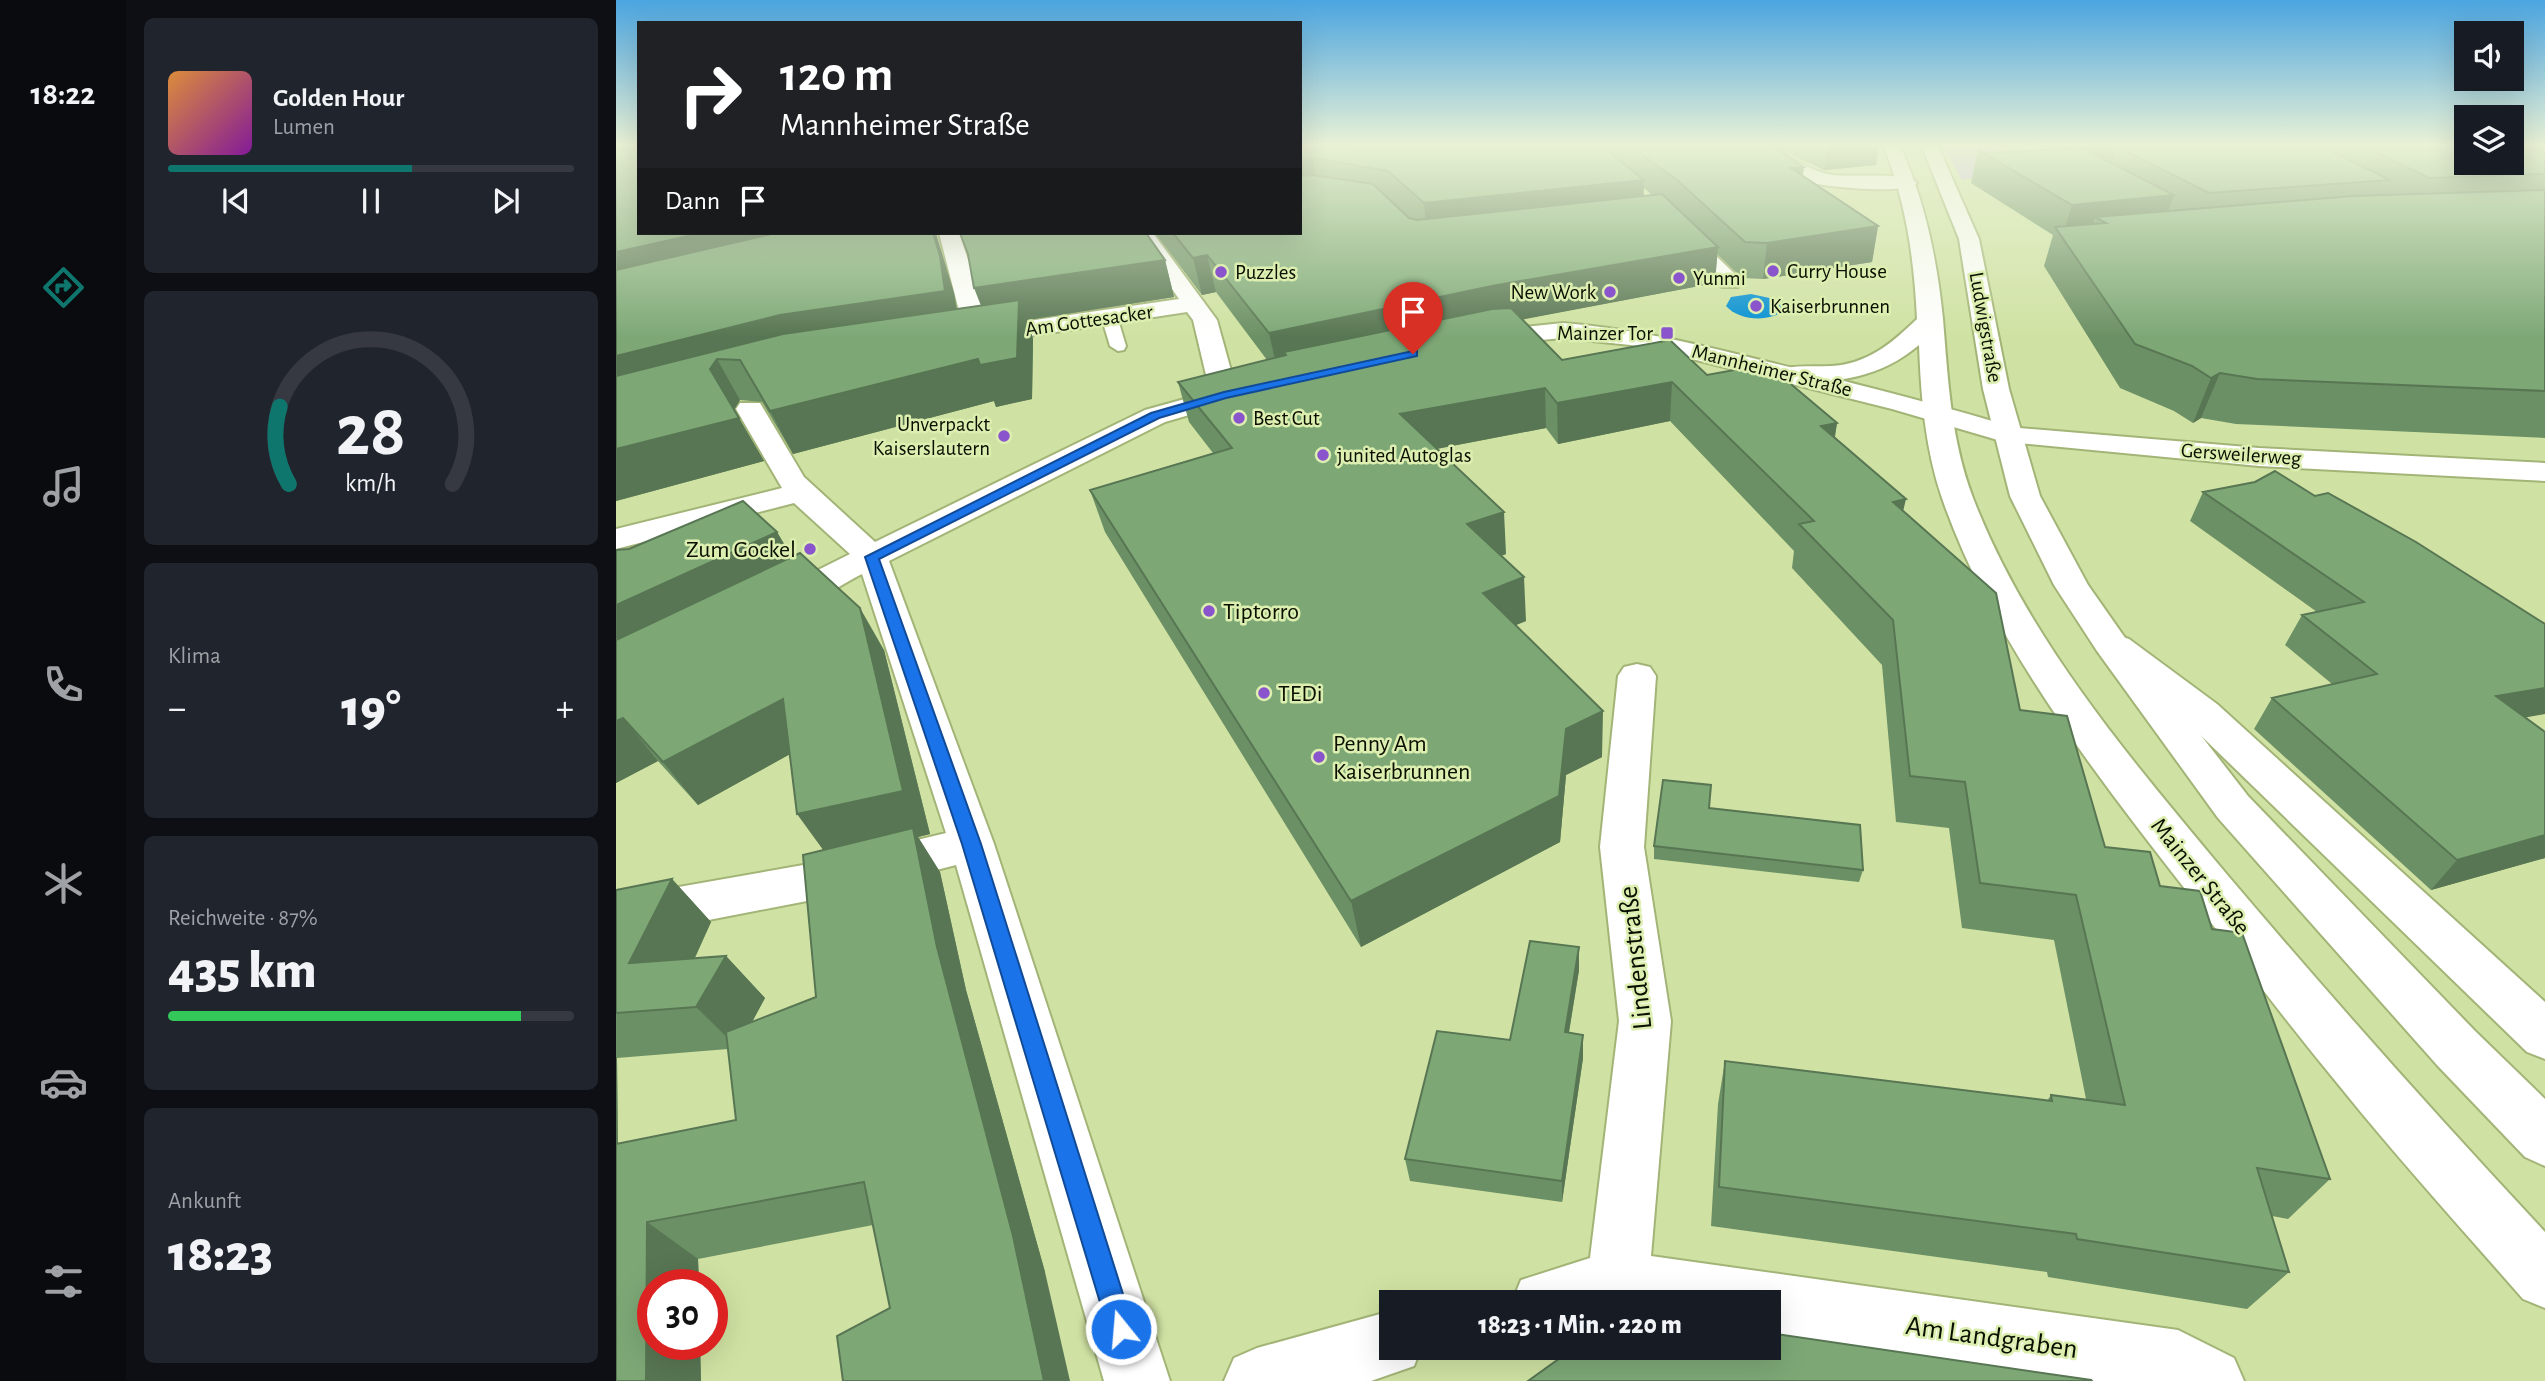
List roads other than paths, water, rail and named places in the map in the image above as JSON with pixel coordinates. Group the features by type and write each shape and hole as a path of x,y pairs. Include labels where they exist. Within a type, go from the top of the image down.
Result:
{"street":[{"path":"1913,208 1927,273 1937,417"},
{"name":"Ludwigstraße","path":"1956,208 1969,239 1996,389 2008,435"},
{"path":"1666,219 1730,282"},
{"path":"950,235 968,292 976,337"},
{"path":"1144,235 1205,320 1224,395"},
{"name":"Am Gottesacker","path":"950,341 1193,304"},
{"path":"1790,375 1837,375 1867,370 1898,353 1931,320"},
{"name":"Mannheimer Straße","path":"1454,345 1494,336 1531,333 1584,331 1629,336 1790,375 1937,417"},
{"name":"Mannheimer Straße","path":"1531,333 1572,340 1854,408 1937,417"},
{"path":"759,612 1155,416 1264,386"},
{"path":"750,409 800,492 847,531 872,557 972,844 1137,1381"},
{"name":"Gersweilerweg","path":"1937,417 2008,435 2246,456 2545,472"},
{"name":"Mainzer Straße","path":"1937,417 1957,497 1999,592 2056,685 2144,806 2358,1069 2545,1277"},
{"path":"2008,435 2025,496 2071,585 2110,643 2233,807 2447,1038 2545,1138"},
{"path":"616,539 800,492"},
{"path":"2110,643 2203,714 2545,1035"},
{"name":"Lindenstraße","path":"1618,1282 1645,1021 1622,847 1637,676"},
{"path":"616,918 843,876 972,844"},
{"path":"1588,1290 1618,1282 1673,1290"},
{"name":"Am Landgraben","path":"1781,1306 2178,1363 2211,1381"},
{"path":"1257,1381 1379,1346"}],"lane":[{"path":"1108,316 1118,346"}],"water":[{"name":"Kaiserbrunnen","path":"1751,294 1783,301 1786,309 1772,317 1755,318 1739,315 1726,306 1731,297"}],"place":[{"name":"Curry House","path":"1773,271"},
{"name":"Puzzles","path":"1221,272"},
{"name":"Yunmi","path":"1679,278"},
{"name":"New Work","path":"1610,292"},
{"name":"Kaiserbrunnen","path":"1756,306"},
{"name":"Mainzer Tor","path":"1667,333"},
{"name":"Best Cut","path":"1239,418"},
{"name":"Unverpackt Kaiserslautern","path":"1004,436"},
{"name":"junited Autoglas","path":"1323,455"},
{"name":"Zum Gockel","path":"810,549"},
{"name":"Tiptorro","path":"1209,611"},
{"name":"TEDi","path":"1264,693"},
{"name":"Penny Am Kaiserbrunnen","path":"1319,757"}]}
